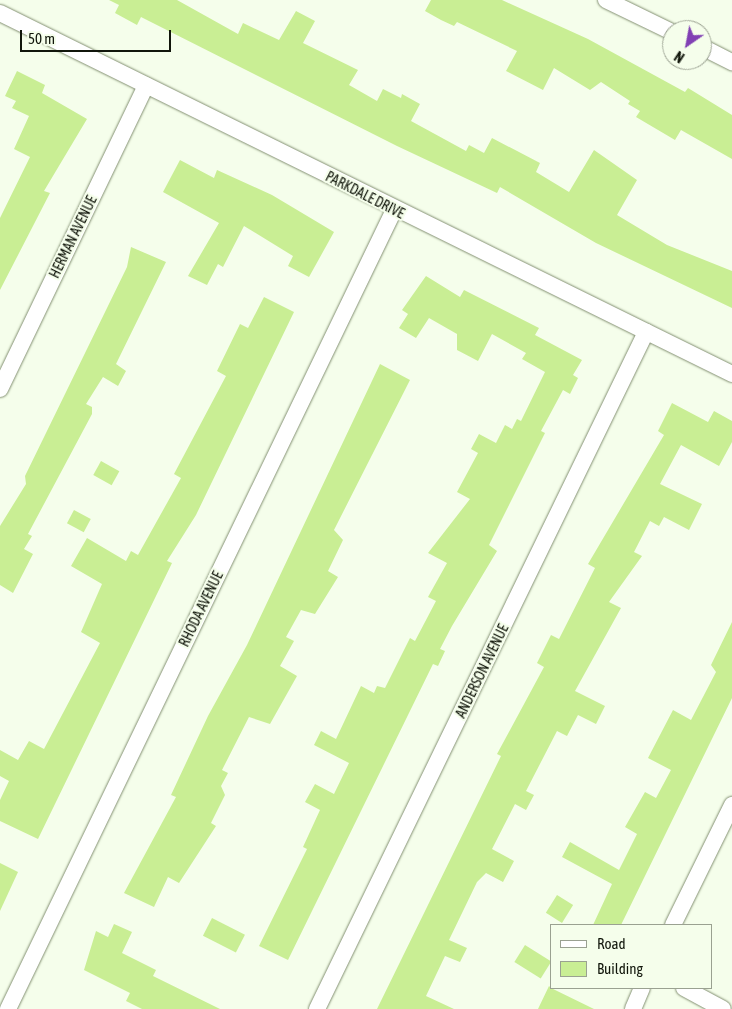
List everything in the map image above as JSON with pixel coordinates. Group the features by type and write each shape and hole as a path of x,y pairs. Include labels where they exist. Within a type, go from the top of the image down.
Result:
{"street":[{"path":"606,0 662,27"},
{"name":"PARKDALE DRIVE","path":"0,13 394,210 732,374"},
{"path":"712,52 732,62"},
{"name":"HERMAN AVENUE","path":"0,388 146,85"},
{"name":"RHODA AVENUE","path":"8,1007 394,210"},
{"name":"ANDERSON AVENUE","path":"317,1009 646,332"},
{"path":"673,924 732,805"},
{"path":"633,1009 642,989"},
{"path":"686,989 723,1009"}],"building":[{"path":"109,0 177,0 238,34 243,23 279,40 296,11 315,21 303,43 358,70 349,85 377,101 383,89 401,98 402,94 420,104 411,121 466,151 469,145 484,153 492,138 540,163 536,172 569,192 594,150 637,180 617,215 667,245 732,271 732,308 596,243 500,187 497,193 397,146 141,17 137,25 115,13 119,5"},
{"path":"431,0 502,0 588,39 685,92 688,88 732,115 732,159 681,130 675,140 636,117 640,111 628,104 630,101 601,82 590,90 554,68 543,90 506,71 517,51 457,22 454,26 425,11"},
{"path":"17,71 45,85 42,93 87,119 44,191 50,193 0,290 0,218 30,157 14,149 29,116 12,108 16,101 5,96"},
{"path":"180,160 214,178 217,170 272,195 334,232 309,277 288,266 293,256 244,226 223,267 218,264 207,285 188,276 219,223 163,192"},
{"path":"131,247 166,262 116,364 126,371 118,386 103,377 86,404 92,407 92,414 28,534 32,536 24,549 33,554 13,593 0,585 0,526 26,484 25,476 127,267"},
{"path":"426,276 460,297 464,290 539,328 535,335 582,360 573,375 578,378 570,394 563,390 541,431 545,433 489,545 497,551 440,649 445,651 438,666 433,664 288,960 259,946 307,849 303,847 320,810 305,802 315,784 334,794 349,763 314,745 321,731 336,739 361,686 374,693 377,686 385,688 410,638 415,641 436,601 428,597 447,563 428,553 470,499 457,492 478,453 471,449 479,434 496,443 505,425 512,429 517,419 521,421 545,372 522,359 526,353 492,334 478,361 457,350 457,334 429,318 416,338 399,328 408,314 402,310"},
{"path":"264,297 294,312 196,515 167,561 172,563 38,839 0,821 0,800 9,781 0,776 0,750 18,760 29,741 44,749 100,643 81,632 102,584 71,566 87,538 126,561 131,551 138,555 181,478 174,474 226,376 217,371 240,324 248,328"},
{"path":"380,364 410,380 334,530 343,540 328,571 338,577 315,614 301,610 286,637 294,641 280,666 297,676 270,724 249,717 222,770 228,773 221,786 225,795 211,823 216,826 179,883 168,877 154,907 124,893 176,797 171,795 208,716 247,645"},
{"path":"672,403 708,422 714,411 732,421 732,442 719,466 681,445 660,484 702,504 689,530 664,517 659,526 650,521 634,552 642,556 609,602 621,608 575,691 605,706 596,724 578,715 567,736 557,731 526,791 534,795 526,810 515,804 492,849 514,861 503,882 486,873 477,882 449,940 467,948 460,962 445,956 426,996 454,1009 377,1009 501,756 497,754 544,667 537,663 551,635 559,639 595,568 588,564 664,435 658,431"},
{"path":"101,461 119,471 112,485 93,475"},
{"path":"74,510 91,519 84,532 67,523"},
{"path":"732,622 732,698 621,924 593,924 612,884 562,857 570,842 619,870 637,834 625,827 645,792 656,798 671,770 648,758 673,710 691,720 716,672 711,665"},
{"path":"0,863 18,872 0,911"},
{"path":"557,895 573,905 562,923 546,913"},
{"path":"212,918 245,935 236,953 203,936"},
{"path":"114,924 132,932 122,953 156,970 153,976 220,1009 142,1009 126,1001 130,993 84,970 96,931 108,937"},
{"path":"525,945 550,961 550,963 541,978 514,962"},
{"path":"549,986 550,989 594,1009 538,1009"}]}
